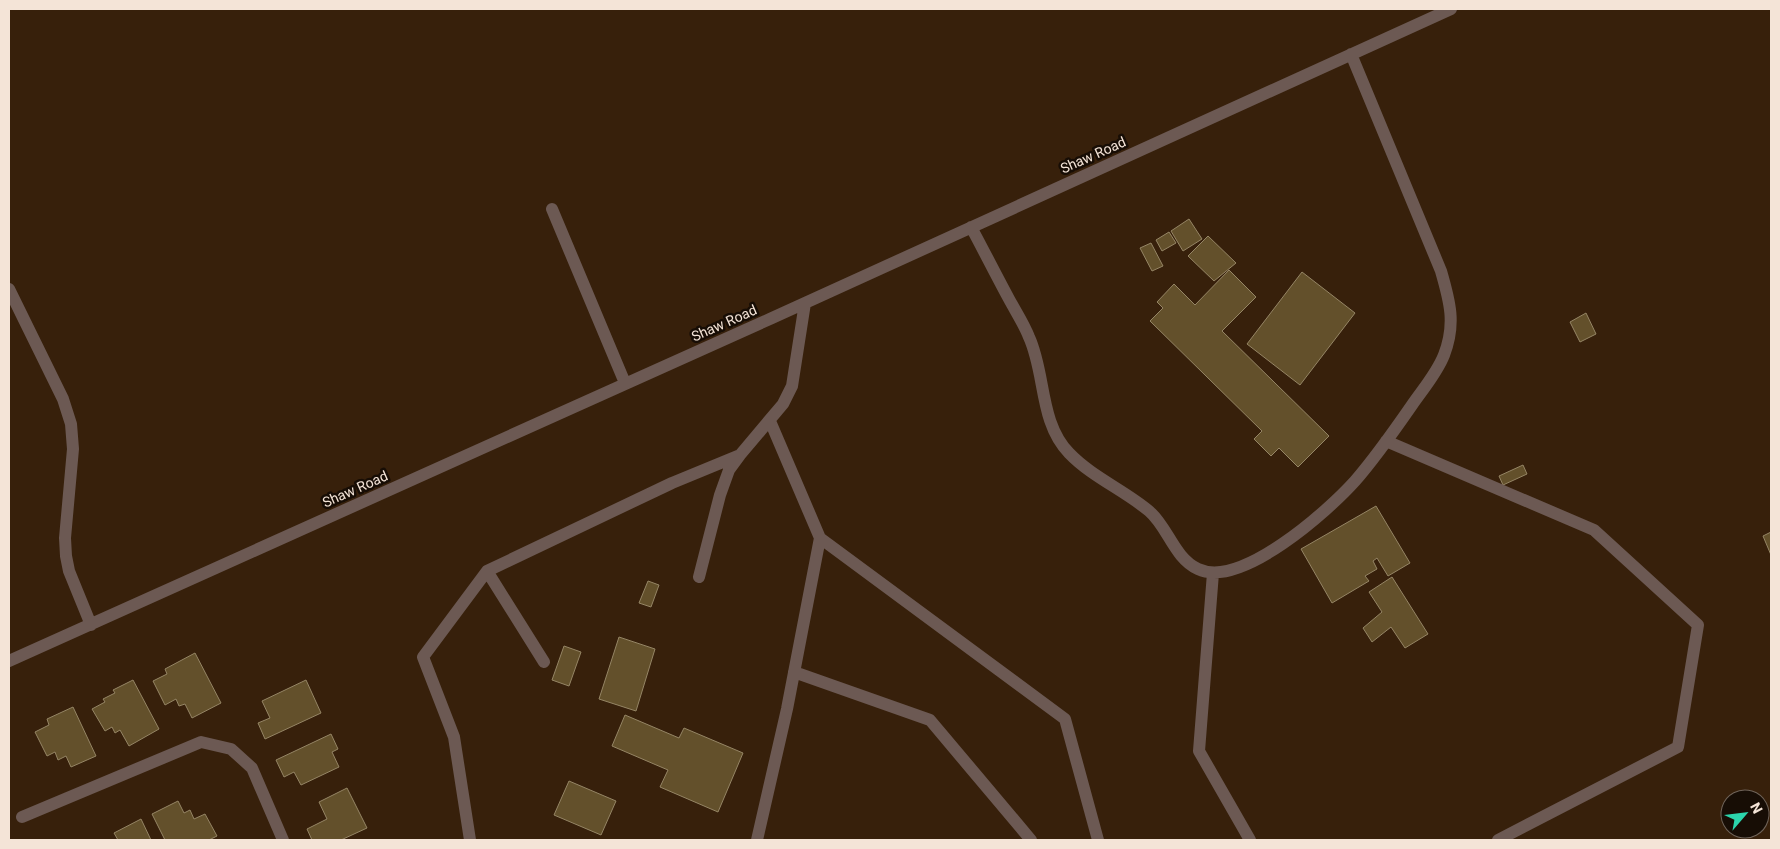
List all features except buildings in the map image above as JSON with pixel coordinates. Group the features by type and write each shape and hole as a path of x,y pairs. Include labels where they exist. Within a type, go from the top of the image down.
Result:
{"street":[{"name":"Shaw Road","path":"9,662 624,383 806,303 1451,9"},
{"path":"971,227 1029,337 1038,360 1048,416 1059,439 1069,453 1096,475 1149,510 1162,524 1181,556 1197,569 1213,573 1226,572 1248,564 1288,540 1322,514 1356,480 1430,380 1444,356 1451,333 1450,304 1441,271 1351,54"},
{"path":"552,209 624,383"},
{"path":"9,289 60,391 71,424 73,449 65,538 66,556 69,571 91,625"},
{"path":"699,577 720,495 729,470 783,404 792,386 806,303"},
{"path":"770,421 820,538 1065,719 1098,840"},
{"path":"1386,441 1594,530 1698,625 1678,747 1498,840"},
{"path":"470,840 454,737 423,657 487,571 672,483 740,455"},
{"path":"757,840 794,672 820,538"},
{"path":"487,571 544,662"},
{"path":"1213,573 1199,751 1250,840"},
{"path":"794,672 930,720 1031,840"},
{"path":"22,817 201,742 231,749 252,768 284,840"}]}
